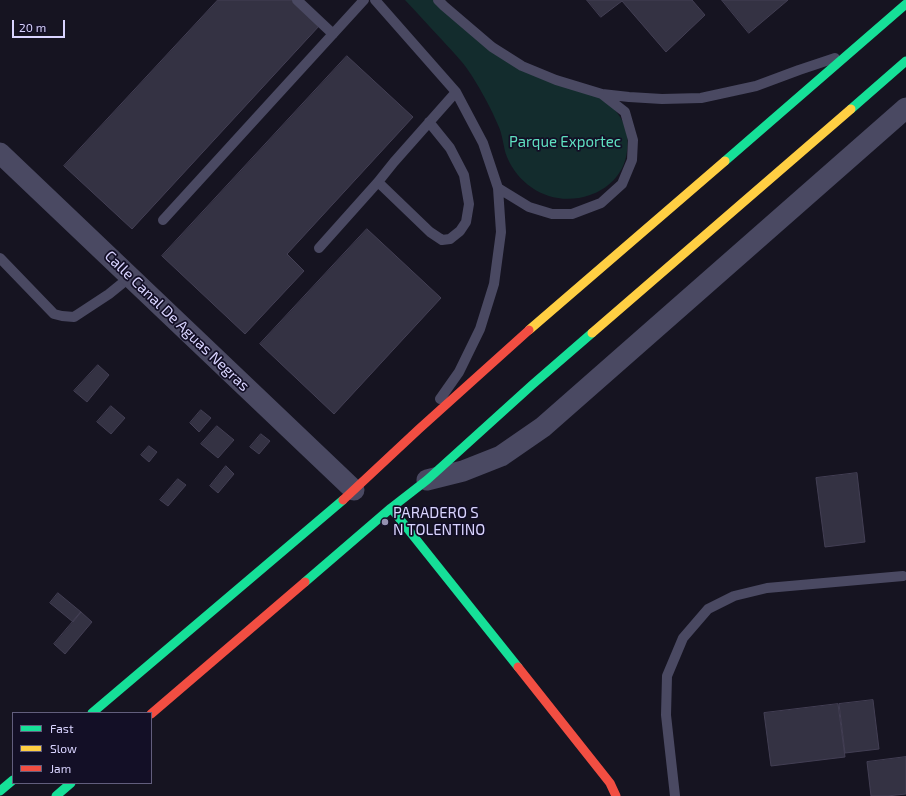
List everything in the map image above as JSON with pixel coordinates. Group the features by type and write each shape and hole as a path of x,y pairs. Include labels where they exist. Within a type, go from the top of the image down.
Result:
{"main road":[{"path":"93,712 354,490 503,353 906,4"},
{"path":"152,713 390,508 427,480 532,385 906,61"},
{"path":"390,508 591,758 610,783 616,796"},
{"path":"0,790 12,781"},
{"path":"56,796 70,784"}],"street":[{"path":"427,480 463,471 501,456 543,427 906,108"},
{"name":"Calle Canal De Aguas Negras","path":"0,153 354,490"},
{"path":"75,796 76,784"}],"lane":[{"path":"296,0 333,34"},
{"path":"163,220 364,0"},
{"path":"375,0 456,92 483,143 498,188 501,232 494,284 480,329 460,372 418,430"},
{"path":"444,2 492,47 522,66 556,80 602,94 662,99 701,98 756,86 850,53"},
{"path":"319,248 456,92"},
{"path":"498,188 530,207 552,214 572,214 601,203 622,184 632,160 633,140 625,112 602,94"},
{"path":"378,182 430,232 442,240 450,239 460,231 466,222 469,204 464,175 450,148 429,122"},
{"path":"0,258 54,314 62,316 74,317 109,294 130,277"},
{"path":"676,796 666,715 667,676 683,638 708,609 734,596 767,588 903,576"}],"green space":[{"name":"Parque Exportec","path":"405,0 435,0 493,51 603,98 615,110 623,122 627,135 628,142 626,157 618,175 603,189 590,195 577,198 565,199 552,197 530,187 513,169 507,157 501,133 495,119 483,94 469,71"}],"building":[{"path":"218,0 294,0 320,25 132,229 64,166"},
{"path":"587,0 692,0 705,15 666,52 622,1 601,17"},
{"path":"722,0 788,0 749,33"},
{"path":"347,56 413,117 287,254 304,271 245,334 162,256"},
{"path":"367,229 441,298 334,414 260,344"},
{"path":"98,365 109,375 87,402 74,391"},
{"path":"111,406 125,418 111,434 97,422"},
{"path":"201,410 211,418 199,432 190,423"},
{"path":"217,426 234,440 218,458 201,444"},
{"path":"261,434 270,441 259,454 250,447"},
{"path":"149,446 157,452 149,462 141,455"},
{"path":"226,466 234,474 218,493 210,486"},
{"path":"857,473 865,542 825,547 816,478"},
{"path":"178,479 186,485 168,506 160,500"},
{"path":"58,593 81,612 73,622 50,603"},
{"path":"81,612 92,622 65,654 54,644"},
{"path":"873,700 879,749 845,753 839,704"},
{"path":"838,704 845,757 771,766 764,713"},
{"path":"906,757 906,794 871,796 867,762"}],"traffic: fast":[{"path":"725,161 906,4"},
{"path":"851,109 906,61"},
{"path":"305,582 391,508 427,480 592,333"},
{"path":"93,712 343,500"},
{"path":"391,508 518,667"},
{"path":"0,791 12,781"},
{"path":"56,796 70,784"}],"traffic: slow":[{"path":"592,333 851,109"},
{"path":"529,330 725,161"}],"traffic: jam":[{"path":"343,500 529,330"},
{"path":"152,713 305,582"},
{"path":"518,667 610,783 616,796"}],"place":[{"name":"PARADERO S N TOLENTINO","path":"385,522"}]}
